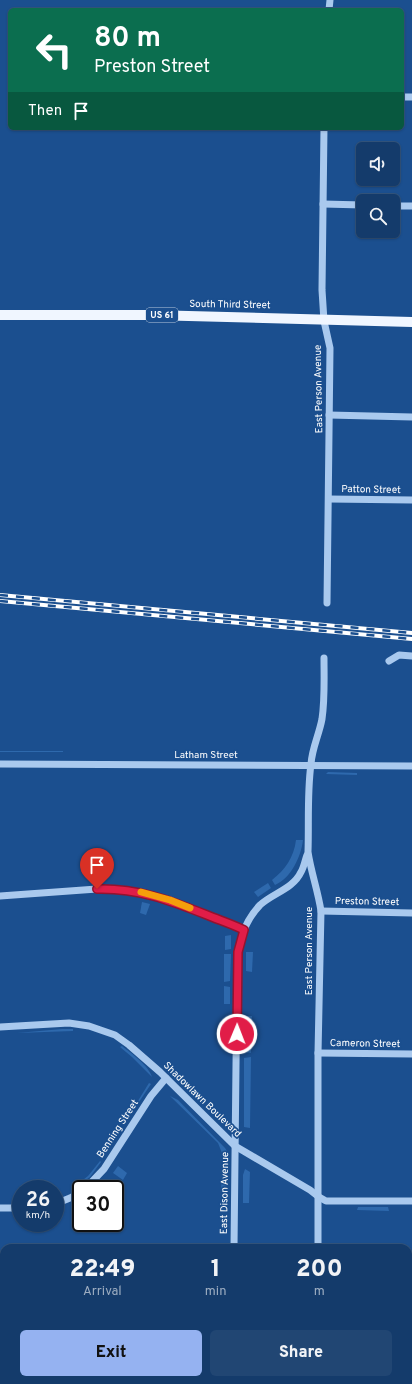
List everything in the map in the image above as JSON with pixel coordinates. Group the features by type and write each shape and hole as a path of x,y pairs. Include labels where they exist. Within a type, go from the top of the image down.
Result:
{"main road":[{"name":"South Third Street","path":"0,315 150,315 277,318 324,321 412,322"}],"street":[{"name":"East Person Avenue","path":"324,130 322,290 324,321 330,348 327,603"},
{"path":"323,204 356,205"},
{"path":"400,206 412,206"},
{"path":"329,415 412,417"},
{"name":"Patton Street","path":"329,499 412,500"},
{"path":"389,661 399,656 412,656"},
{"name":"East Person Avenue","path":"318,1244 318,1053 321,911 308,852 310,766 313,749 322,719 324,700 324,658"},
{"name":"Latham Street","path":"0,764 412,766"},
{"name":"East Dison Avenue","path":"234,1244 238,952 244,930 252,915 261,904 285,889 296,879 301,872 308,852"},
{"path":"0,896 97,889 126,890 170,900 244,930"},
{"name":"Preston Street","path":"321,911 412,913"},
{"name":"Shadowlawn Boulevard","path":"0,1027 62,1023 84,1025 115,1035 129,1045 166,1078 235,1146 310,1190 318,1197 326,1201 412,1202"},
{"name":"Cameron Street","path":"318,1053 412,1054"},
{"name":"Benning Street","path":"94,1180 104,1169 148,1101 166,1078"},
{"path":"0,1208 12,1208"}],"shaded area":[{"path":"63,751 63,752 0,752"},
{"path":"328,772 357,773 357,775 326,774"},
{"path":"296,840 303,840 297,860 286,877 275,885 272,880 288,863"},
{"path":"268,883 271,888 258,897 254,892"},
{"path":"142,902 150,904 146,915 140,913"},
{"path":"231,935 231,949 225,950 225,936"},
{"path":"246,952 253,952 252,972 246,971"},
{"path":"224,954 231,954 230,981 224,982"},
{"path":"224,986 230,987 230,1004 224,1004"},
{"path":"245,1016 252,1016 251,1032 245,1032"},
{"path":"73,1029 73,1031 17,1033"},
{"path":"245,1037 251,1037 251,1053 245,1052"},
{"path":"122,1046 144,1064 152,1077 120,1047"},
{"path":"251,1057 250,1128 244,1127 244,1058"},
{"path":"149,1083 151,1084 128,1117"},
{"path":"170,1096 178,1100 227,1151 222,1153 218,1143"},
{"path":"100,1161 101,1162 90,1177 83,1180"},
{"path":"222,1165 228,1166 227,1193 221,1193"},
{"path":"118,1166 127,1173 123,1180 113,1173"},
{"path":"245,1169 250,1172 249,1203 243,1203 243,1175"},
{"path":"358,1207 388,1207 389,1211 357,1210"}],"railway":[{"path":"0,595 412,633"},
{"path":"0,601 412,639"}],"slow traffic":[{"path":"141,892 170,900 190,908"}],"route":[{"path":"97,889 126,890 154,895 244,930 238,952 237,1034"}]}
